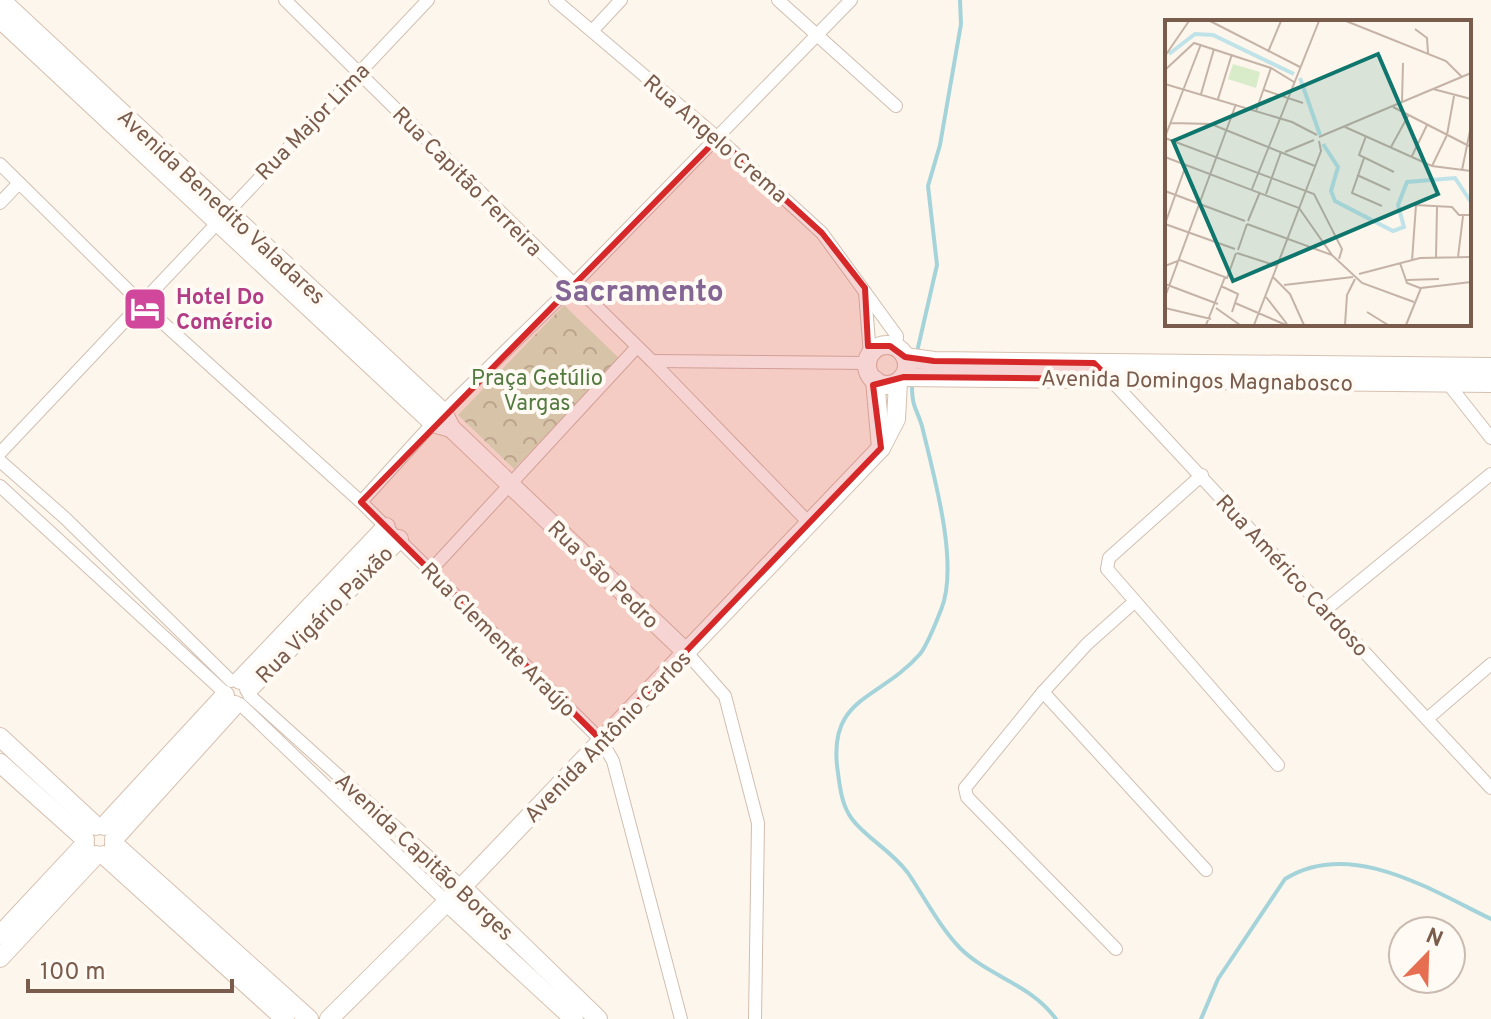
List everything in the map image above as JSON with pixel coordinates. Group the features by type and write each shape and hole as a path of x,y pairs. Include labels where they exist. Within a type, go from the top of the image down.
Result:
{"main road":[{"name":"Avenida Benedito Valadares","path":"1,0 222,216 442,421"},
{"name":"Avenida Benedito Valadares","path":"0,19 222,216"},
{"path":"881,448 871,366 879,347 934,361 1444,375 1491,367"},
{"name":"Avenida Antônio Carlos","path":"329,1019 462,887 881,448 896,419 901,379 900,352"},
{"name":"Avenida Domingos Magnabosco","path":"871,366 886,385 901,379 1444,375 1491,383"},
{"name":"Rua São Pedro","path":"442,421 687,653"},
{"name":"Rua Vigário Paixão","path":"100,841 237,693 393,533"},
{"path":"0,737 100,841"},
{"path":"17,753 2,765 100,841 226,954 309,1019"},
{"path":"0,935 100,841"},
{"path":"0,958 100,841"},
{"name":"Avenida Capitão Borges","path":"462,887 598,1019"},
{"path":"447,902 574,1019"},
{"path":"226,954 285,1019"}],"street":[{"name":"Rua Capitão Ferreira","path":"285,0 652,361 810,524"},
{"name":"Rua Major Lima","path":"0,453 428,0"},
{"name":"Rua Angelo Crema","path":"555,0 718,138 822,233 897,336 900,352"},
{"path":"592,31 621,0"},
{"path":"778,0 896,106"},
{"path":"361,502 851,0"},
{"name":"Rua Clemente Araújo","path":"0,164 141,303 361,502 601,740 613,761 681,1019"},
{"path":"0,203 19,183"},
{"path":"652,361 871,366 865,288"},
{"path":"430,571 636,348"},
{"name":"Rua Américo Cardoso","path":"1094,363 1202,475 1491,788"},
{"path":"1444,375 1491,438"},
{"name":"Avenida Capitão Borges","path":"0,461 65,518 237,693"},
{"path":"1325,610 1491,474"},
{"path":"1202,475 1109,558 1109,575 1278,765"},
{"name":"Avenida Capitão Borges","path":"0,486 462,887"},
{"path":"1116,949 967,797 969,782 1043,692 1087,644 1133,603"},
{"name":"Rua São Pedro","path":"687,653 725,696 758,823 755,1019"},
{"path":"1427,719 1491,664"},
{"path":"1043,692 1206,870"},
{"path":"237,693 447,902"}],"highlighted area":[{"path":"718,138 822,233 865,288 868,346 890,346 905,357 934,361 1094,363 1110,379 904,377 873,385 881,448 601,740 361,502"}],"green space":[{"name":"Praça Getúlio Vargas","path":"564,305 620,359 514,469 458,415"}],"waterway":[{"path":"917,352 937,265 928,186 940,145 961,24 960,0"},
{"path":"912,386 943,518 948,568 946,591 934,627 920,654 859,702 840,729 836,748 842,797 852,819 908,873 960,948 1035,997 1056,1019"},
{"path":"1201,1019 1218,979 1285,879 1310,868 1336,864 1363,866 1390,873 1491,919"}],"place":[{"name":"Hotel Do Comércio","path":"145,309"}],"district":[{"name":"Sacramento","path":"639,291"}]}
